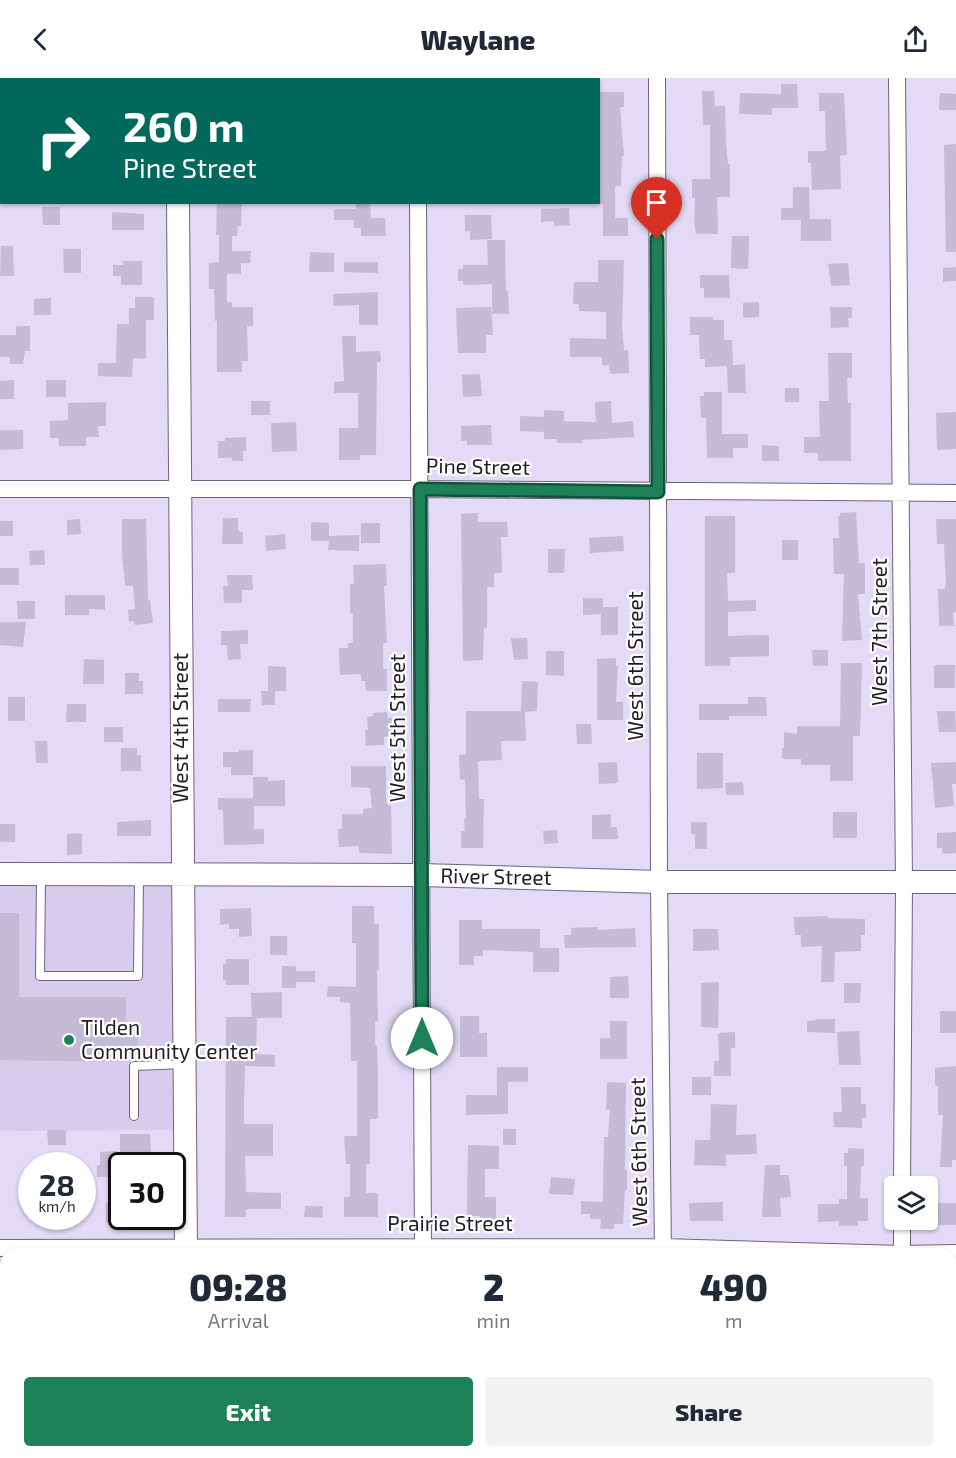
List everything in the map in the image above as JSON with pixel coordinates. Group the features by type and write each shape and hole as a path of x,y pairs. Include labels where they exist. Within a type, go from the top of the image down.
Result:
{"street":[{"name":"West 6th Street","path":"657,78 659,882 663,1248"},
{"name":"West 7th Street","path":"897,78 904,883 902,1176"},
{"name":"West 4th Street","path":"178,204 186,1248"},
{"name":"West 5th Street","path":"418,204 423,1248"},
{"name":"Pine Street","path":"0,489 956,493"},
{"name":"River Street","path":"0,874 421,875 659,882 956,882"},
{"path":"902,1230 902,1248"}],"lane":[{"path":"41,874 40,976 138,976 139,875"},
{"path":"134,1116 134,1066 185,1064"}],"shaded area":[{"path":"0,874 182,875 186,1130 0,1131"}],"building":[{"path":"781,84 797,84 798,108 772,108 772,115 739,114 740,93 781,94"},
{"path":"702,91 714,91 715,106 725,106 726,144 728,164 730,164 730,197 717,197 718,234 696,234 694,221 695,198 692,198 692,179 710,179 710,125 703,125"},
{"path":"600,92 624,92 624,107 620,107 624,156 622,156 621,186 615,186 615,218 628,218 628,236 603,236 603,204 600,204"},
{"path":"819,93 844,93 847,155 840,156 841,189 812,190 808,151 826,151 825,111 819,111"},
{"path":"940,93 956,94 956,110 939,110"},
{"path":"956,144 956,252 946,252 944,145"},
{"path":"793,187 809,187 810,219 831,219 831,241 801,241 801,220 781,220 781,208 793,208"},
{"path":"217,204 242,204 241,226 238,226 237,236 232,236 232,251 251,251 250,263 241,263 241,274 227,274 227,302 232,302 232,307 253,307 253,326 247,326 248,361 242,361 242,372 217,372 217,321 215,321 214,289 209,289 209,263 219,262 219,235 216,235"},
{"path":"356,204 370,204 371,218 385,218 386,236 361,236 361,228 354,228 354,220 334,220 334,209 356,209"},
{"path":"42,207 60,207 60,225 43,225"},
{"path":"569,208 570,225 554,226 554,221 541,222 541,209"},
{"path":"112,212 144,214 144,230 112,230"},
{"path":"465,215 491,215 492,239 470,240 470,231 465,232"},
{"path":"732,236 749,236 748,269 731,268"},
{"path":"487,240 505,240 509,314 492,314 492,284 463,285 463,281 458,281 458,269 463,269 463,265 488,265"},
{"path":"1,246 13,246 14,276 0,276"},
{"path":"63,249 81,249 81,273 64,273"},
{"path":"310,252 334,253 334,272 309,272"},
{"path":"598,260 624,260 622,327 624,350 628,350 629,373 610,374 609,365 602,366 602,357 570,357 570,338 606,339 606,312 579,311 579,304 573,304 574,282 598,282"},
{"path":"123,261 142,261 142,285 121,285 121,276 113,276 113,265 123,265"},
{"path":"344,262 378,262 378,273 344,272"},
{"path":"848,263 850,285 831,286 828,264"},
{"path":"956,267 956,281 943,282 943,268"},
{"path":"700,275 729,275 730,298 704,298 704,288 700,288"},
{"path":"378,292 378,325 359,325 359,305 334,306 333,294"},
{"path":"135,297 154,297 154,320 146,320 146,359 133,358 132,377 98,376 98,363 116,363 117,324 129,324 129,308 135,308"},
{"path":"51,298 51,315 34,315 34,299"},
{"path":"759,302 759,317 743,318 743,303"},
{"path":"491,307 493,335 486,335 486,353 458,353 456,308"},
{"path":"830,307 852,307 852,318 848,318 849,327 831,328"},
{"path":"690,317 713,317 713,320 724,320 724,340 732,340 733,365 745,364 746,393 728,393 727,366 705,367 705,359 700,359 699,335 690,335"},
{"path":"16,326 30,326 30,351 25,351 23,364 10,364 10,357 0,357 0,335 16,335"},
{"path":"342,336 356,336 356,352 380,351 381,362 377,362 376,455 360,455 360,460 339,460 339,428 358,428 358,393 334,393 334,382 344,381"},
{"path":"828,353 852,353 852,378 847,378 848,403 851,403 851,461 818,461 818,453 804,453 804,437 820,437 819,401 829,401"},
{"path":"480,374 482,396 463,397 462,375"},
{"path":"14,380 14,399 0,399 0,381"},
{"path":"46,380 66,380 66,397 46,397"},
{"path":"785,388 799,388 799,402 785,402"},
{"path":"704,392 722,392 722,434 748,434 748,448 733,448 733,458 707,458 706,418 701,418 700,396 704,396"},
{"path":"251,401 270,401 270,415 251,415"},
{"path":"611,401 612,423 633,421 634,437 582,440 582,443 557,443 557,439 544,439 544,432 520,431 520,416 544,417 544,410 564,411 564,421 596,422 595,402"},
{"path":"106,402 106,426 98,426 99,437 86,437 86,446 59,446 59,438 50,438 50,421 68,420 68,403"},
{"path":"956,412 956,449 937,450 936,413"},
{"path":"296,422 297,451 272,452 271,423"},
{"path":"491,425 492,445 467,445 467,441 461,441 461,426"},
{"path":"0,430 23,430 23,449 0,450"},
{"path":"246,437 243,461 218,458 218,441 225,441 225,438"},
{"path":"762,445 779,446 779,461 762,461"},
{"path":"856,512 859,563 865,563 865,594 858,594 862,640 842,641 844,574 834,574 833,538 839,538 838,516 840,513"},
{"path":"478,513 478,522 507,522 508,537 501,537 502,573 494,573 494,587 487,587 487,628 484,628 483,660 463,661 461,514"},
{"path":"705,516 735,516 735,573 727,573 728,601 756,600 756,611 728,612 728,636 769,635 769,656 730,657 730,666 705,666"},
{"path":"223,518 238,518 238,531 243,532 243,544 222,544"},
{"path":"80,519 81,534 67,535 67,520"},
{"path":"122,519 146,519 148,600 150,600 153,623 135,625 134,621 129,622 128,610 135,609 133,586 125,586"},
{"path":"936,519 956,519 954,626 939,626 938,589 945,589 946,582 944,544 937,544"},
{"path":"0,521 13,521 13,536 0,536"},
{"path":"311,522 329,523 329,536 359,535 359,551 328,550 329,541 311,541"},
{"path":"361,523 380,523 380,543 361,543"},
{"path":"285,534 286,549 266,551 265,536"},
{"path":"623,536 624,551 590,553 589,538"},
{"path":"782,540 798,540 798,560 782,560"},
{"path":"548,549 565,549 564,573 548,573"},
{"path":"44,550 45,565 30,565 29,551"},
{"path":"386,564 387,586 384,586 387,643 383,643 383,669 387,669 387,691 366,691 365,681 361,681 361,674 340,675 339,648 348,648 348,643 353,643 350,584 354,584 353,565"},
{"path":"0,568 19,568 19,585 0,585"},
{"path":"227,575 252,575 253,590 242,590 242,603 224,603 223,586 228,586"},
{"path":"65,595 105,595 105,610 89,609 89,615 65,615"},
{"path":"583,598 603,598 603,607 618,607 618,635 601,635 601,614 583,615"},
{"path":"17,601 35,601 35,619 18,619"},
{"path":"0,622 26,622 23,647 0,645"},
{"path":"248,630 248,644 240,644 241,659 228,660 227,645 221,645 221,631"},
{"path":"511,638 527,638 528,659 514,660"},
{"path":"812,650 828,650 828,666 813,666"},
{"path":"546,651 564,651 564,676 546,675"},
{"path":"616,658 616,666 618,666 616,702 623,702 623,720 597,720 597,659"},
{"path":"84,659 104,660 104,684 83,684"},
{"path":"841,663 862,663 860,736 853,736 853,781 830,781 830,765 801,765 801,759 782,759 784,732 797,734 797,726 840,726"},
{"path":"934,665 955,665 955,688 934,688"},
{"path":"268,666 286,667 286,691 268,691"},
{"path":"125,673 139,673 139,681 143,681 143,694 125,694"},
{"path":"522,681 538,682 537,711 525,712 526,741 501,741 502,760 478,761 479,799 484,799 483,848 461,848 461,831 465,831 464,819 466,819 465,779 460,780 459,755 466,754 466,711 521,711"},
{"path":"261,691 275,691 275,705 262,705"},
{"path":"8,697 25,697 25,721 8,721"},
{"path":"748,697 766,697 767,716 729,716 729,720 699,720 699,704 748,704"},
{"path":"218,699 251,699 250,712 218,712"},
{"path":"67,704 86,704 86,722 66,722"},
{"path":"937,711 955,711 956,732 939,732"},
{"path":"387,712 388,718 393,718 393,731 388,731 388,736 384,737 384,745 366,746 367,717 373,716 373,713"},
{"path":"576,724 591,724 592,744 577,744"},
{"path":"104,727 123,727 123,742 104,742"},
{"path":"35,741 47,741 48,763 36,763"},
{"path":"121,748 137,748 137,755 141,755 141,771 121,771"},
{"path":"239,750 253,750 253,775 231,775 231,767 223,767 223,752 239,752"},
{"path":"697,753 723,753 723,788 697,789"},
{"path":"617,762 618,783 599,784 598,763"},
{"path":"956,762 956,784 952,784 954,806 935,808 931,763"},
{"path":"351,766 386,766 386,799 388,805 391,805 392,854 359,853 359,846 339,847 338,829 342,829 342,814 363,814 363,809 372,808 370,788 351,787"},
{"path":"253,777 268,777 268,781 285,780 285,806 254,806 254,829 264,829 264,844 224,845 223,810 218,810 218,798 253,798"},
{"path":"743,782 744,795 726,795 725,783"},
{"path":"833,812 857,812 857,838 833,838"},
{"path":"611,814 611,827 617,827 618,839 592,839 592,815"},
{"path":"151,820 151,836 117,836 117,822"},
{"path":"691,822 707,822 707,849 695,849 695,834 691,834"},
{"path":"0,824 15,824 15,842 0,842"},
{"path":"557,830 558,843 544,844 543,831"},
{"path":"956,832 956,853 943,854 942,848 937,848 937,833"},
{"path":"82,833 82,854 67,855 67,834"},
{"path":"352,906 374,906 374,924 379,924 378,1021 375,1021 378,1119 370,1119 370,1164 366,1164 366,1193 378,1193 378,1217 344,1217 344,1197 350,1197 350,1164 346,1164 344,1136 357,1136 357,1061 351,1061 350,1003 340,1002 340,997 327,997 328,986 356,987 356,943 352,943"},
{"path":"251,908 252,936 239,937 239,929 229,929 229,924 220,925 220,909"},
{"name":"Tilden Community Center","path":"0,913 19,913 19,997 126,997 126,1024 137,1024 138,1055 132,1055 132,1060 129,1062 0,1060"},
{"path":"828,916 828,918 865,919 865,935 861,935 861,951 835,952 834,982 821,982 822,946 801,947 801,935 795,935 794,917"},
{"path":"459,920 482,920 482,929 540,929 540,948 559,948 559,972 533,972 533,952 483,950 483,956 474,956 474,965 459,965"},
{"path":"598,927 598,930 635,928 636,947 565,948 564,935 571,935 571,928"},
{"path":"693,929 718,929 719,950 693,951"},
{"path":"270,936 287,936 287,955 270,955"},
{"path":"226,959 249,959 249,985 226,985 226,980 223,980 223,964 226,964"},
{"path":"282,966 296,966 296,971 315,971 315,982 296,982 296,988 282,988"},
{"path":"628,976 629,998 610,998 610,977"},
{"path":"719,982 718,1028 701,1027 701,983"},
{"path":"844,983 861,983 860,1003 844,1003"},
{"path":"282,992 282,1018 257,1018 256,1054 275,1055 275,1067 245,1066 244,1100 244,1124 273,1124 273,1156 245,1156 246,1192 281,1193 281,1209 246,1209 246,1217 225,1217 226,1017 252,1017 251,993"},
{"path":"940,1011 956,1011 956,1033 940,1033"},
{"path":"460,1016 479,1016 479,1033 487,1033 487,1057 460,1057"},
{"path":"835,1019 835,1033 807,1032 807,1021"},
{"path":"610,1021 627,1021 627,1059 600,1059 600,1038 610,1038"},
{"path":"859,1031 861,1065 839,1065 837,1032"},
{"path":"735,1032 735,1048 731,1048 731,1076 714,1076 714,1061 719,1061 718,1033"},
{"path":"956,1066 956,1160 952,1160 952,1167 940,1167 943,1115 938,1115 938,1086 935,1086 935,1068"},
{"path":"497,1067 528,1067 528,1082 508,1082 508,1114 466,1115 466,1095 497,1095"},
{"path":"692,1077 711,1077 711,1095 692,1095"},
{"path":"607,1082 626,1083 625,1170 627,1170 627,1190 625,1190 623,1224 614,1224 614,1229 600,1229 601,1219 590,1219 590,1214 581,1214 581,1201 603,1202 604,1137 608,1137 610,1110 606,1110"},
{"path":"841,1087 861,1087 861,1104 866,1104 866,1118 862,1118 862,1128 834,1127 833,1112 842,1112"},
{"path":"711,1104 737,1105 736,1135 756,1134 757,1154 726,1155 726,1166 694,1165 695,1140 710,1140"},
{"path":"503,1129 516,1129 516,1145 503,1145"},
{"path":"47,1130 66,1130 66,1145 48,1145"},
{"path":"120,1134 150,1134 151,1152 120,1152"},
{"path":"468,1145 499,1146 499,1169 485,1169 485,1197 496,1197 496,1224 480,1224 480,1216 467,1216"},
{"path":"848,1148 864,1149 860,1198 868,1198 868,1221 858,1221 858,1226 839,1226 839,1221 818,1222 818,1204 839,1204 839,1199 847,1199 847,1166 844,1166 844,1153 848,1153"},
{"path":"117,1151 108,1152 108,1177 97,1177 100,1152"},
{"path":"765,1165 780,1165 780,1175 789,1175 791,1197 780,1198 781,1217 762,1217"},
{"path":"551,1177 575,1179 573,1195 549,1194"},
{"path":"723,1202 723,1221 690,1221 689,1203"},
{"path":"106,1203 108,1203 108,1222 106,1222"},
{"path":"938,1203 956,1203 956,1225 938,1225"},
{"path":"305,1206 323,1206 322,1218 304,1217"}],"place":[{"name":"Tilden Community Center","path":"69,1040"}],"route":[{"path":"422,1038 420,489 658,492 657,239"}]}
